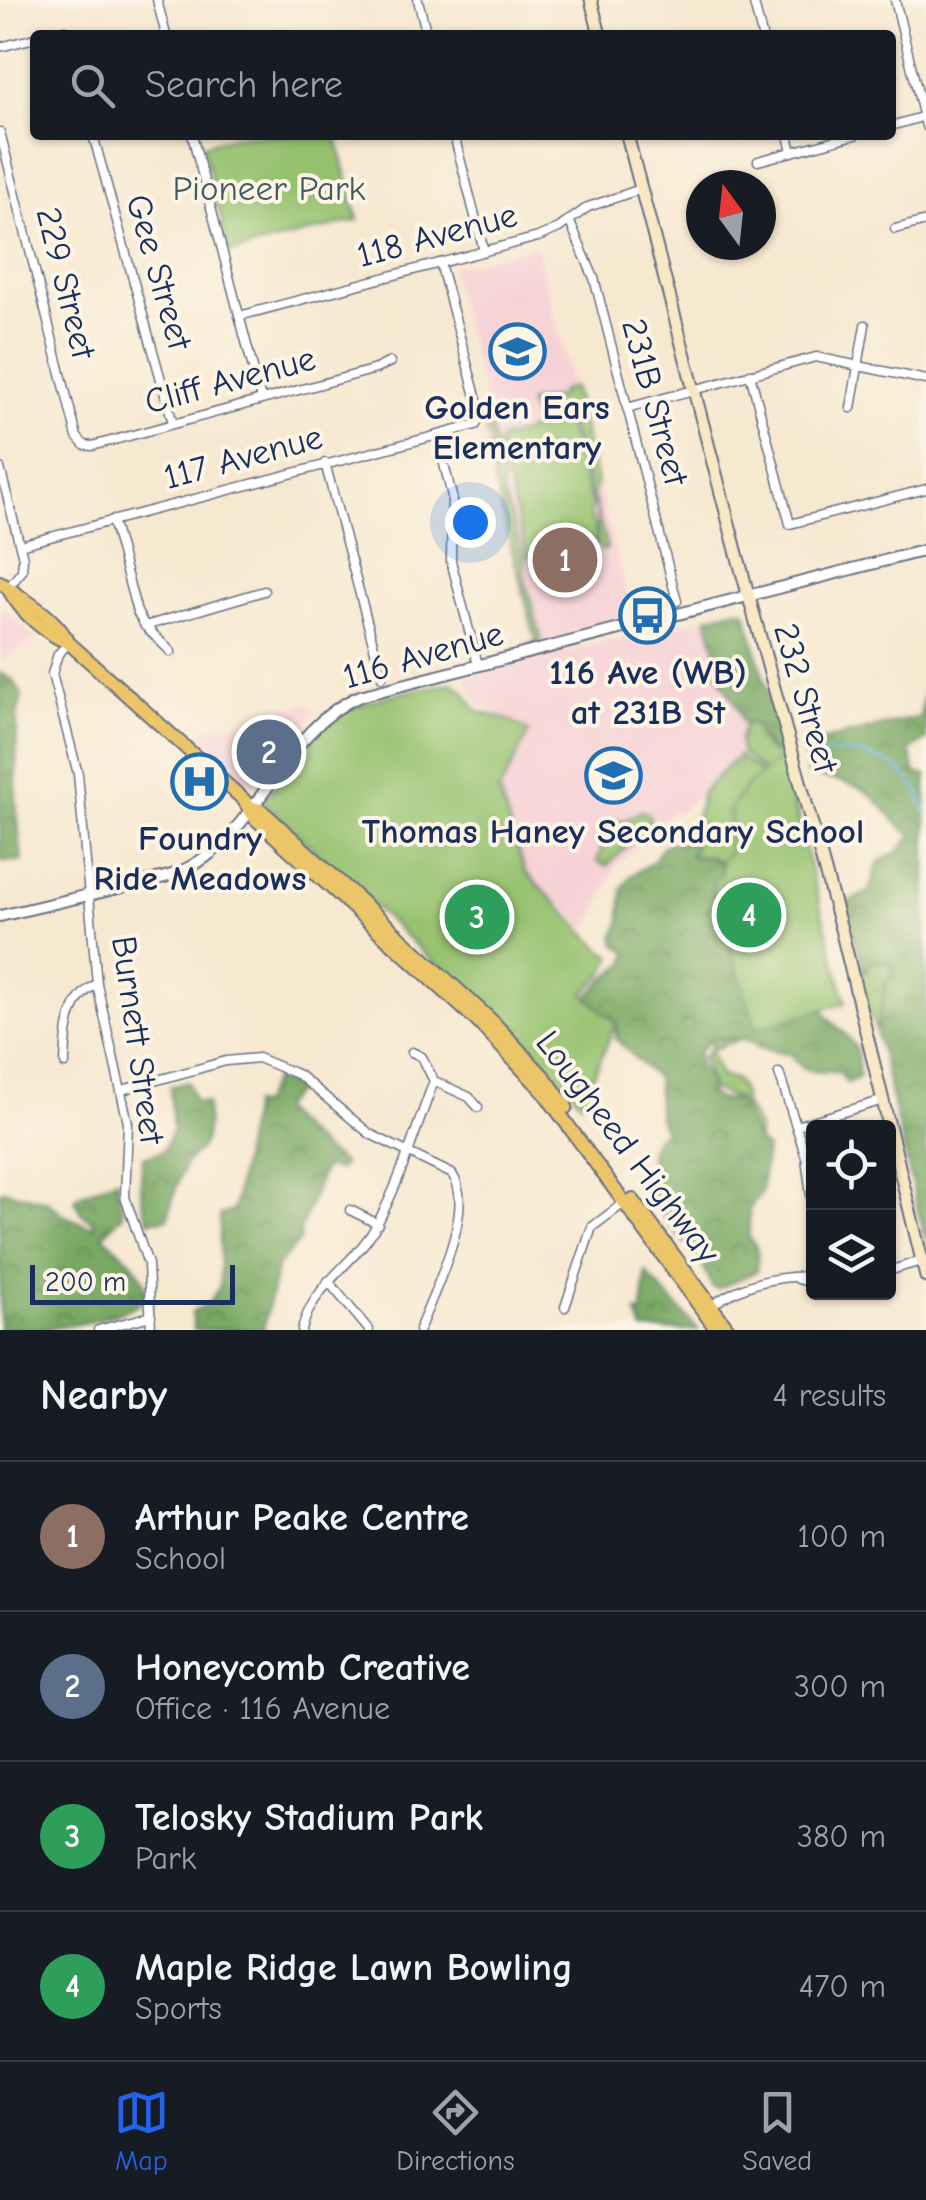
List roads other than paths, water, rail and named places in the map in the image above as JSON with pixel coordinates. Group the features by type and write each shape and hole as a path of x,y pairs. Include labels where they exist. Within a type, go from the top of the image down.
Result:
{"main road":[{"path":"592,0 599,30"},
{"name":"232 Street","path":"628,140 748,596 841,928 926,1278"},
{"name":"Lougheed Highway","path":"4,585 37,606 61,628 68,643 250,806 256,818 475,1019 544,1091 707,1308 729,1330"},
{"name":"Lougheed Highway","path":"707,1308 717,1330"}],"street":[{"path":"157,0 165,30"},
{"path":"418,0 427,30"},
{"path":"753,0 761,30"},
{"path":"894,0 925,120 896,125"},
{"path":"0,47 30,39"},
{"name":"229 Street","path":"0,132 77,437 84,445"},
{"name":"Gee Street","path":"93,140 173,423"},
{"path":"193,140 260,399"},
{"path":"455,140 484,251"},
{"path":"789,140 792,152"},
{"path":"758,160 836,140"},
{"name":"118 Avenue","path":"239,316 538,237 594,204 640,189"},
{"name":"231B Street","path":"570,220 594,278 676,601"},
{"path":"895,229 926,221"},
{"name":"117 Avenue","path":"20,545 480,422 440,263"},
{"path":"851,408 864,324"},
{"path":"628,408 816,357 926,380"},
{"name":"Cliff Avenue","path":"84,445 376,369 390,362"},
{"path":"750,374 790,524 926,489"},
{"path":"437,436 452,496 451,561 478,665"},
{"path":"325,463 382,677"},
{"path":"0,468 23,568 4,585"},
{"path":"112,520 137,612 171,652"},
{"name":"116 Avenue","path":"0,916 173,875 188,868 229,837 313,727 346,703 368,694 926,550"},
{"path":"145,626 264,591"},
{"name":"Burnett Street","path":"68,643 58,654 52,674 76,760 98,984 129,1130 126,1198 148,1264 151,1330"},
{"path":"65,1064 72,1012 86,990 98,984"},
{"path":"412,1052 422,1057 434,1081 469,1097 478,1107"},
{"path":"122,1090 226,1061 258,1058 300,1075 359,1126 441,1166 455,1177 459,1192 457,1230 419,1330"},
{"path":"779,1073 806,1157"},
{"path":"302,1330 312,1304 328,1281 378,1224 434,1081"},
{"path":"798,1125 884,1100"},
{"path":"565,1308 592,1227 629,1200"},
{"path":"350,1210 378,1224"},
{"path":"896,1269 921,1261"},
{"path":"707,1308 736,1288 774,1278 806,1277"},
{"path":"798,1278 806,1281"},
{"path":"328,1281 369,1330"},
{"path":"98,1330 151,1316"}],"waterway":[{"path":"817,755 852,753 884,761 910,781 926,812"}],"place":[{"name":"Golden Ears Elementary","path":"517,351"},
{"name":"Arthur Peake Centre","path":"565,560"},
{"name":"116 Ave (WB) at 231B St","path":"648,616"},
{"name":"Honeycomb Creative","path":"269,752"},
{"name":"Thomas Haney Secondary School","path":"613,775"},
{"name":"Foundry Ride Meadows","path":"200,782"},
{"name":"Maple Ridge Lawn Bowling","path":"749,915"},
{"name":"Telosky Stadium Park","path":"477,917"}],"park label":[{"name":"Pioneer Park","path":"269,188"}]}
